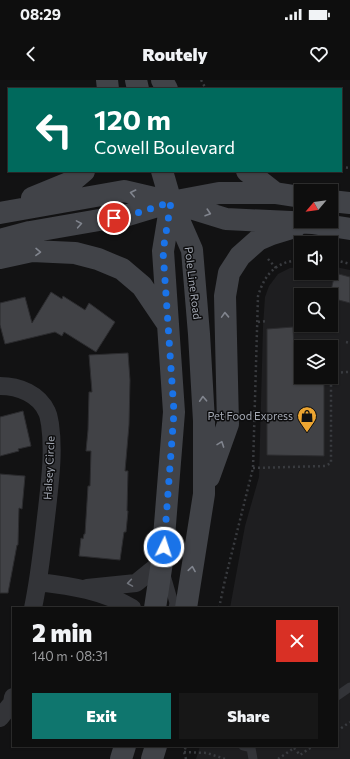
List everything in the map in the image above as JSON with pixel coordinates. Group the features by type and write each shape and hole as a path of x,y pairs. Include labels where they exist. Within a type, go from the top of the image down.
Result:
{"main road":[{"path":"0,212 71,182 83,172"},
{"name":"Pole Line Road","path":"162,172 171,202 192,250 204,421 204,494 186,607"},
{"path":"248,172 275,194"},
{"path":"0,212 124,191 171,202 226,219 294,222"},
{"path":"0,240 30,232 128,216 171,202 219,193 275,194 294,196"},
{"path":"155,607 162,562 174,412 163,251 171,202"},
{"path":"338,202 350,203"},
{"path":"338,227 350,229"},
{"path":"204,494 228,424 225,296 229,273 240,256 258,240 272,234 294,228"},
{"path":"0,258 32,251 75,252 98,258 122,270 142,286 168,325"},
{"path":"152,759 156,747"}],"street":[{"name":"Halsey Circle","path":"0,386 15,387 28,392 39,399 48,413 51,433 52,464 39,582 33,607"},
{"path":"82,588 136,583 162,562"},
{"path":"39,582 82,588 130,607"},
{"path":"0,718 12,703"}],"lane":[{"path":"162,562 174,602 173,607"},
{"path":"338,695 350,687"},
{"path":"250,747 252,759"}],"path":[{"path":"219,607 253,468 258,296 268,274 285,262 294,261"},
{"path":"338,261 350,264"},
{"path":"258,322 267,321"},
{"path":"346,342 350,343"},
{"path":"338,373 348,372 350,370"},
{"path":"253,468 325,466 331,463 331,384"},
{"path":"338,730 350,722"},
{"path":"186,747 184,752 186,759"},
{"path":"278,759 294,747 300,755 312,747"},
{"path":"184,752 195,754 207,753 225,759"}],"shaded area":[{"path":"338,267 350,270 350,759 196,759 200,747 338,747 338,607 230,607 245,526 259,477 265,297 269,286 278,274 294,268 294,280 338,280"}],"building":[{"path":"338,274 350,277 350,303 338,300 338,288 332,288 333,280 338,280"},
{"path":"51,292 62,299 63,296 85,310 89,303 115,322 96,352 64,332 62,336 55,332 5,344 0,325 0,303 25,297 32,323"},
{"path":"293,327 294,384 324,384 324,456 267,455 267,329"},
{"path":"128,353 130,380 129,425 125,471 128,471 128,511 126,532 124,532 120,560 79,556 81,538 83,539 85,534 88,486 90,486 91,451 86,451 89,392 92,392 89,355"},
{"path":"23,411 31,446 0,456 0,417"},
{"path":"0,474 25,476 22,509 19,508 18,545 8,593 0,593"}],"place":[{"name":"Pet Food Express","path":"307,433"}],"route":[{"path":"114,218 128,216 171,202 163,251 174,412 164,547"}]}
